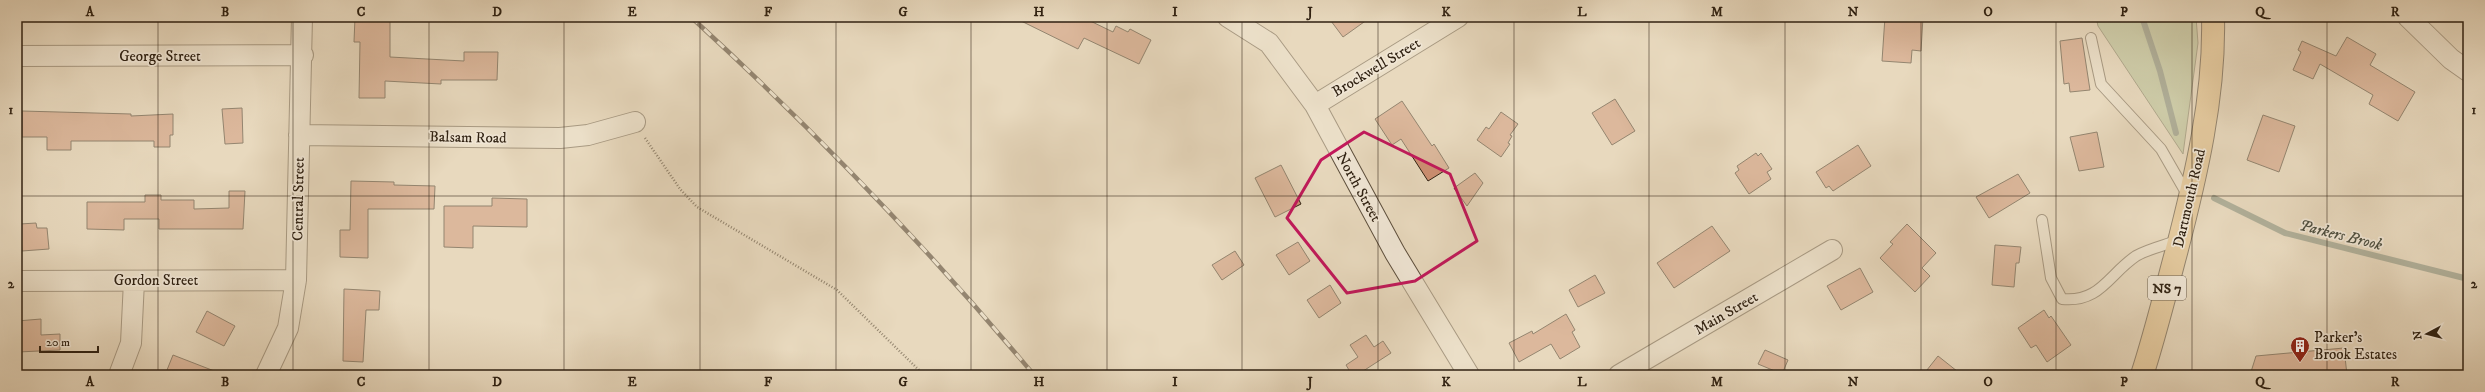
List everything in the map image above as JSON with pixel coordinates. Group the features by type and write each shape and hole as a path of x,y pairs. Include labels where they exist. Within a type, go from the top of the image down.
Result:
{"main road":[{"name":"Dartmouth Road","path":"2142,375 2190,200 2207,112 2214,17"}],"street":[{"name":"Central Street","path":"266,375 288,328 296,280 299,135 303,55 302,17"},
{"name":"North Street","path":"1228,17 1269,43 1314,105 1395,253 1469,375"},
{"name":"Brockwell Street","path":"1314,105 1458,17"},
{"path":"2408,17 2451,59 2468,71"},
{"name":"George Street","path":"17,56 303,55"},
{"name":"Balsam Road","path":"299,135 560,138 588,135 635,122"},
{"name":"Main Street","path":"1620,375 1832,250"},
{"name":"Gordon Street","path":"17,281 296,280"},
{"path":"119,375 131,343 134,281"}],"lane":[{"path":"2091,38 2101,84 2161,149 2190,200"},
{"path":"2042,220 2051,278 2062,299 2076,300 2098,292 2137,256 2180,240"}],"path":[{"path":"635,122 680,189 697,207 837,290 924,375"}],"highlighted area":[{"path":"1364,132 1450,174 1477,241 1415,281 1347,293 1287,218 1321,160"}],"green space":[{"path":"2096,17 2196,17 2198,43 2183,154 2098,26"}],"building":[{"path":"355,17 377,17 377,21 390,21 390,57 464,61 464,52 498,52 497,80 441,80 441,84 385,81 385,98 359,98 360,42 354,42"},
{"path":"1013,17 1082,17 1113,32 1116,26 1128,32 1130,29 1151,40 1139,64 1084,38 1078,49"},
{"path":"1328,17 1371,17 1343,37"},
{"path":"1885,17 1923,17 1921,51 1912,50 1911,63 1882,61"},
{"path":"2347,37 2376,54 2370,65 2415,92 2398,121 2369,104 2373,95 2320,64 2313,79 2293,70 2301,52 2298,50 2302,41 2336,56"},
{"path":"2082,38 2090,90 2070,92 2069,83 2064,84 2060,41"},
{"path":"1615,99 1635,131 1612,145 1592,113"},
{"path":"1402,101 1432,146 1434,144 1449,168 1428,181 1401,139 1392,145 1375,119"},
{"path":"242,108 243,143 225,144 222,109"},
{"path":"22,111 131,114 131,116 173,114 173,135 170,135 170,147 154,147 154,141 71,141 71,150 47,150 47,137 22,137"},
{"path":"1501,112 1518,124 1510,135 1512,136 1508,143 1510,144 1501,157 1477,140 1486,127 1489,129"},
{"path":"2263,115 2295,126 2279,172 2247,160"},
{"path":"2097,132 2104,167 2079,171 2070,137"},
{"path":"1858,145 1871,166 1833,191 1829,186 1826,188 1816,172"},
{"path":"1756,153 1758,156 1761,153 1772,169 1767,172 1771,179 1749,194 1735,173 1739,170 1737,166"},
{"path":"1281,165 1301,204 1275,217 1255,178"},
{"path":"1475,173 1483,183 1467,206 1454,188"},
{"path":"2018,174 2030,193 1989,218 1976,197"},
{"path":"351,181 394,182 394,185 435,186 434,209 368,209 368,258 340,257 340,230 350,230"},
{"path":"229,191 245,191 243,229 159,229 159,219 124,219 124,230 87,229 87,202 145,202 145,195 161,195 161,200 194,200 194,209 229,208"},
{"path":"492,198 527,199 527,227 473,226 473,248 444,247 444,206 492,206"},
{"path":"36,223 37,228 47,228 49,249 22,251 20,224"},
{"path":"1907,224 1936,253 1922,268 1930,276 1915,292 1880,258 1893,244 1890,242"},
{"path":"1712,226 1730,251 1674,288 1657,263"},
{"path":"1298,242 1310,261 1289,275 1276,255"},
{"path":"1995,245 2021,247 2019,263 2016,263 2014,287 1992,285"},
{"path":"1235,251 1244,265 1222,280 1212,265"},
{"path":"1860,268 1873,292 1841,310 1827,286"},
{"path":"1595,275 1605,293 1578,307 1569,290"},
{"path":"1330,285 1341,303 1319,318 1307,300"},
{"path":"344,289 380,291 379,310 366,310 363,362 343,361"},
{"path":"2044,310 2049,318 2051,316 2071,345 2047,362 2036,345 2031,348 2018,328"},
{"path":"207,311 235,326 224,346 196,332"},
{"path":"1566,314 1575,330 1572,332 1580,347 1560,359 1551,344 1519,362 1509,343 1532,331 1533,334"},
{"path":"41,319 41,335 60,334 60,350 18,352 17,321"},
{"path":"1366,335 1374,347 1383,341 1391,353 1357,375 1352,375 1346,365 1358,357 1350,345"},
{"name":"Parker's Brook Estates","path":"2344,348 2347,375 2250,375 2256,356"},
{"path":"1765,350 1788,360 1782,374 1758,364"},
{"path":"173,355 222,374 222,375 165,375"},
{"path":"1938,356 1962,375 1923,375"}],"waterway":[{"name":"Parkers Brook","path":"2142,17 2160,71 2176,133"},
{"name":"Parkers Brook","path":"2214,198 2285,233 2468,279"}],"railway":[{"path":"691,17 781,102 868,190 953,281 1034,375"}],"place":[{"name":"Parker's Brook Estates","path":"2300,363"}]}
